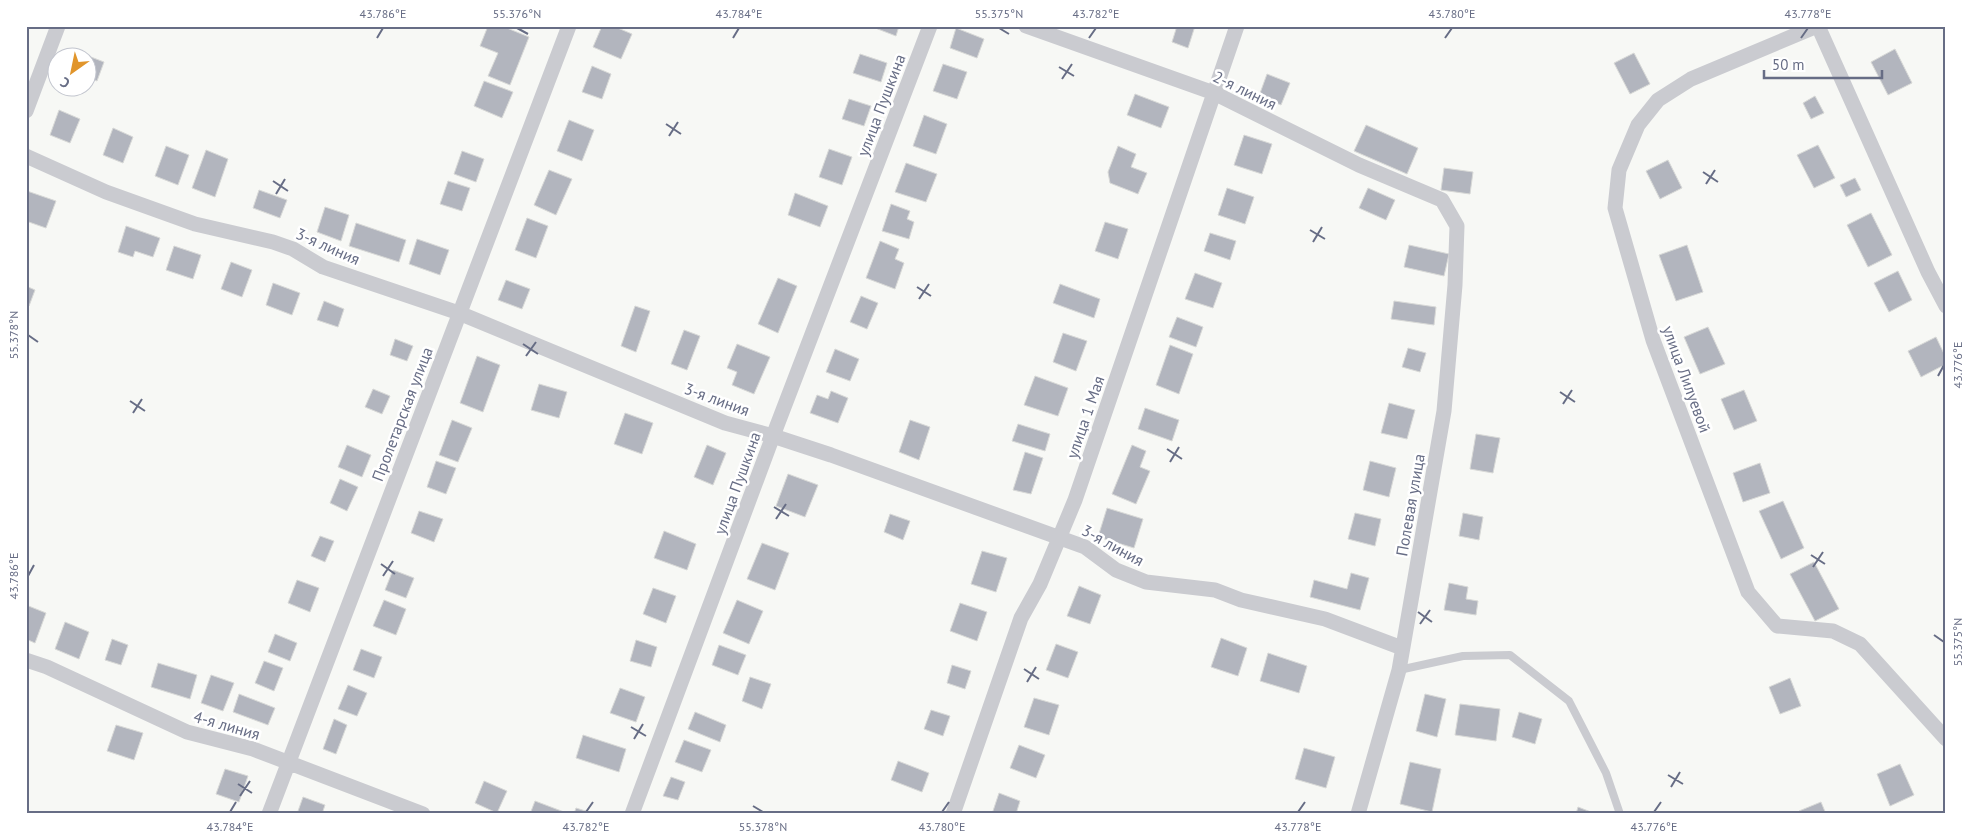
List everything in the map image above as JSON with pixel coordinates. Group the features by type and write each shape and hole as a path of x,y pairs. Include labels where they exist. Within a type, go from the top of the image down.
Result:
{"street":[{"path":"26,111 58,26"},
{"name":"Пролетарская улица","path":"269,814 568,26"},
{"name":"улица Пушкина","path":"632,814 773,436 930,26"},
{"name":"2-я линия","path":"1026,26 1214,93 1359,165 1442,200"},
{"name":"улица 1 Мая","path":"953,814 1021,618 1040,584 1075,500 1237,26"},
{"name":"улица Лилуевой","path":"1946,306 1928,272 1817,26 1691,79 1658,100 1638,125 1618,170 1615,208 1653,340 1748,592 1777,626 1833,631 1860,644 1946,739"},
{"name":"3-я линия","path":"26,156 106,192 196,224 273,242 293,249 323,266 459,313 725,423 773,436 1086,547 1116,570 1146,582 1215,590 1241,600 1326,619 1402,648"},
{"name":"Полевая улица","path":"1358,814 1398,670 1444,411 1456,285 1457,226 1442,200"},
{"name":"4-я линия","path":"26,660 47,667 187,732 253,749 288,764 423,814"}],"lane":[{"path":"1398,670 1463,656 1510,655 1569,701 1606,773 1620,814"}],"building":[{"path":"488,26 502,26 529,37 510,85 488,76 498,53 480,46"},
{"path":"602,26 613,26 632,34 621,59 593,47"},
{"path":"870,26 899,26 896,36"},
{"path":"1177,26 1195,26 1188,48 1172,42"},
{"path":"956,28 984,39 977,58 950,48"},
{"path":"1895,49 1912,83 1888,95 1871,62"},
{"path":"1634,53 1650,84 1630,94 1614,63"},
{"path":"860,54 887,63 881,82 853,73"},
{"path":"98,60 104,62 98,78"},
{"path":"943,64 967,72 957,99 933,91"},
{"path":"592,66 611,74 602,99 582,92"},
{"path":"1267,74 1290,83 1281,105 1259,96"},
{"path":"484,81 513,92 502,118 474,106"},
{"path":"1135,94 1169,107 1161,128 1127,115"},
{"path":"1815,96 1824,113 1811,119 1803,103"},
{"path":"849,99 871,106 864,126 842,119"},
{"path":"59,110 80,119 70,143 50,135"},
{"path":"924,115 947,124 936,154 913,146"},
{"path":"569,120 594,130 582,161 557,151"},
{"path":"1366,125 1418,148 1407,174 1354,151"},
{"path":"113,128 133,137 123,163 103,155"},
{"path":"1244,135 1272,144 1262,174 1234,165"},
{"path":"1818,145 1835,178 1814,188 1797,155"},
{"path":"166,146 189,155 178,185 155,176"},
{"path":"1118,146 1136,154 1131,167 1147,173 1138,194 1110,183 1108,172"},
{"path":"829,149 852,157 842,185 819,177"},
{"path":"206,150 228,159 215,197 192,188"},
{"path":"462,151 484,159 476,182 454,174"},
{"path":"1668,160 1682,188 1660,199 1646,171"},
{"path":"906,163 937,174 926,202 895,192"},
{"path":"1444,168 1473,172 1470,194 1441,190"},
{"path":"549,170 572,179 556,215 534,205"},
{"path":"1855,178 1861,190 1846,197 1840,185"},
{"path":"448,181 470,188 462,211 440,204"},
{"path":"1227,188 1254,197 1245,224 1218,215"},
{"path":"1368,188 1395,200 1386,220 1359,208"},
{"path":"259,190 287,200 280,218 253,208"},
{"path":"27,191 56,201 46,228 26,221"},
{"path":"795,193 828,206 820,227 788,215"},
{"path":"891,204 910,211 907,219 914,222 909,239 882,231"},
{"path":"325,207 349,215 341,241 317,232"},
{"path":"1871,213 1892,255 1868,267 1847,225"},
{"path":"527,218 548,226 536,258 515,250"},
{"path":"1105,222 1128,229 1118,259 1095,251"},
{"path":"356,223 406,240 399,262 349,246"},
{"path":"126,226 160,238 153,257 135,251 133,257 118,252"},
{"path":"1210,233 1236,241 1230,260 1204,251"},
{"path":"417,239 449,250 440,275 409,264"},
{"path":"880,241 899,249 895,259 904,263 895,289 866,278"},
{"path":"1409,245 1449,254 1444,276 1404,267"},
{"path":"1687,245 1703,292 1676,301 1659,255"},
{"path":"174,246 201,255 193,279 166,270"},
{"path":"231,262 252,270 242,297 221,289"},
{"path":"1898,271 1912,300 1889,312 1874,283"},
{"path":"1195,273 1222,283 1213,308 1185,299"},
{"path":"778,278 797,286 778,333 758,324"},
{"path":"506,280 530,289 522,309 498,300"},
{"path":"273,283 300,293 292,315 266,305"},
{"path":"1060,284 1100,299 1094,318 1053,303"},
{"path":"26,286 35,290 29,306 26,305"},
{"path":"861,296 878,303 867,329 850,322"},
{"path":"324,301 344,309 338,327 317,320"},
{"path":"1394,301 1436,307 1434,325 1391,319"},
{"path":"635,306 650,311 636,352 621,346"},
{"path":"1177,317 1203,327 1196,347 1169,337"},
{"path":"1708,327 1725,364 1700,374 1684,337"},
{"path":"684,330 700,336 687,370 671,364"},
{"path":"1063,333 1087,341 1076,371 1053,362"},
{"path":"1936,337 1946,358 1946,364 1921,377 1908,351"},
{"path":"395,339 413,346 407,361 390,355"},
{"path":"737,344 770,357 754,394 732,385 737,372 727,368"},
{"path":"1170,345 1193,354 1179,394 1156,385"},
{"path":"1408,348 1426,353 1420,372 1402,367"},
{"path":"835,349 859,359 850,381 826,372"},
{"path":"477,356 500,365 483,412 460,403"},
{"path":"1035,376 1068,388 1058,416 1024,405"},
{"path":"539,384 567,392 559,418 531,410"},
{"path":"373,389 390,396 382,414 365,407"},
{"path":"1744,390 1757,421 1734,430 1721,399"},
{"path":"831,391 848,398 838,423 810,413 817,395 828,399"},
{"path":"1389,403 1415,410 1407,439 1381,433"},
{"path":"1145,408 1179,420 1172,441 1138,429"},
{"path":"625,413 653,423 642,454 614,444"},
{"path":"452,420 472,428 458,462 439,455"},
{"path":"910,420 930,427 919,460 899,452"},
{"path":"1018,424 1050,434 1045,451 1012,441"},
{"path":"1476,434 1500,438 1493,473 1470,469"},
{"path":"347,445 371,455 362,477 338,467"},
{"path":"707,445 726,453 713,485 694,477"},
{"path":"1132,445 1146,451 1140,467 1150,471 1136,504 1112,494"},
{"path":"1025,452 1043,458 1031,494 1013,490"},
{"path":"436,461 456,468 446,494 427,487"},
{"path":"1370,461 1396,468 1389,497 1363,490"},
{"path":"1760,463 1770,493 1743,502 1733,473"},
{"path":"788,474 818,485 805,517 776,506"},
{"path":"340,479 358,487 347,511 330,503"},
{"path":"1783,501 1804,548 1781,559 1759,511"},
{"path":"1107,508 1143,519 1134,548 1098,537"},
{"path":"419,511 443,519 434,542 411,533"},
{"path":"1355,513 1381,519 1375,546 1348,539"},
{"path":"1463,513 1483,517 1479,540 1459,536"},
{"path":"890,514 910,521 903,540 884,532"},
{"path":"664,531 696,544 687,570 654,558"},
{"path":"320,536 334,541 325,562 311,556"},
{"path":"762,543 789,553 775,590 747,579"},
{"path":"982,551 1007,558 996,592 971,584"},
{"path":"1814,562 1839,609 1815,621 1790,574"},
{"path":"393,570 414,578 406,598 385,590"},
{"path":"1351,573 1369,578 1360,610 1310,597 1314,580 1347,589"},
{"path":"297,580 319,588 310,612 288,603"},
{"path":"1449,583 1468,587 1466,599 1478,601 1476,615 1444,610"},
{"path":"1079,586 1101,595 1090,624 1067,616"},
{"path":"653,588 676,596 666,623 643,614"},
{"path":"384,600 406,609 396,635 373,626"},
{"path":"737,600 763,611 749,644 723,633"},
{"path":"960,603 987,612 977,641 950,631"},
{"path":"26,605 46,613 35,643 26,639"},
{"path":"65,622 89,632 79,659 55,649"},
{"path":"275,634 297,643 290,661 268,652"},
{"path":"1221,638 1247,648 1238,676 1211,667"},
{"path":"112,639 128,645 121,665 105,660"},
{"path":"636,640 657,647 651,667 630,661"},
{"path":"1056,644 1078,652 1068,678 1046,670"},
{"path":"719,645 746,655 738,675 712,665"},
{"path":"361,649 382,657 374,678 353,670"},
{"path":"1268,653 1307,666 1299,693 1260,681"},
{"path":"264,661 283,668 274,691 255,683"},
{"path":"158,663 197,675 190,699 151,687"},
{"path":"952,665 971,671 965,689 947,683"},
{"path":"211,675 234,683 223,711 201,703"},
{"path":"750,677 771,684 762,709 742,701"},
{"path":"1790,678 1801,706 1780,714 1769,687"},
{"path":"348,685 367,693 357,716 338,709"},
{"path":"620,688 645,697 636,722 610,713"},
{"path":"239,694 275,708 268,725 233,712"},
{"path":"1425,694 1446,699 1437,737 1416,731"},
{"path":"1034,698 1059,705 1049,735 1024,727"},
{"path":"1460,704 1500,709 1496,741 1455,735"},
{"path":"931,710 950,716 943,736 924,729"},
{"path":"695,712 726,725 720,742 688,729"},
{"path":"1519,712 1542,719 1535,744 1512,737"},
{"path":"334,719 347,725 336,754 323,749"},
{"path":"116,725 143,733 134,760 107,751"},
{"path":"583,735 626,749 619,772 576,758"},
{"path":"684,740 711,750 702,772 675,762"},
{"path":"1019,745 1045,755 1036,778 1010,768"},
{"path":"1304,748 1335,757 1326,788 1295,779"},
{"path":"898,761 929,773 922,792 891,780"},
{"path":"1410,762 1441,769 1432,812 1400,804"},
{"path":"1900,764 1914,795 1890,806 1877,774"},
{"path":"225,769 248,776 239,802 216,794"},
{"path":"671,777 685,782 678,800 663,796"},
{"path":"484,781 507,791 497,813 475,803"},
{"path":"999,793 1020,801 1016,814 992,814"},
{"path":"303,797 325,805 322,814 297,814"},
{"path":"535,801 564,812 563,814 530,814"},
{"path":"1821,802 1826,814 1801,814 1799,811"},
{"path":"1578,807 1596,814 1576,814"},
{"path":"576,808 595,814 574,814"}]}
